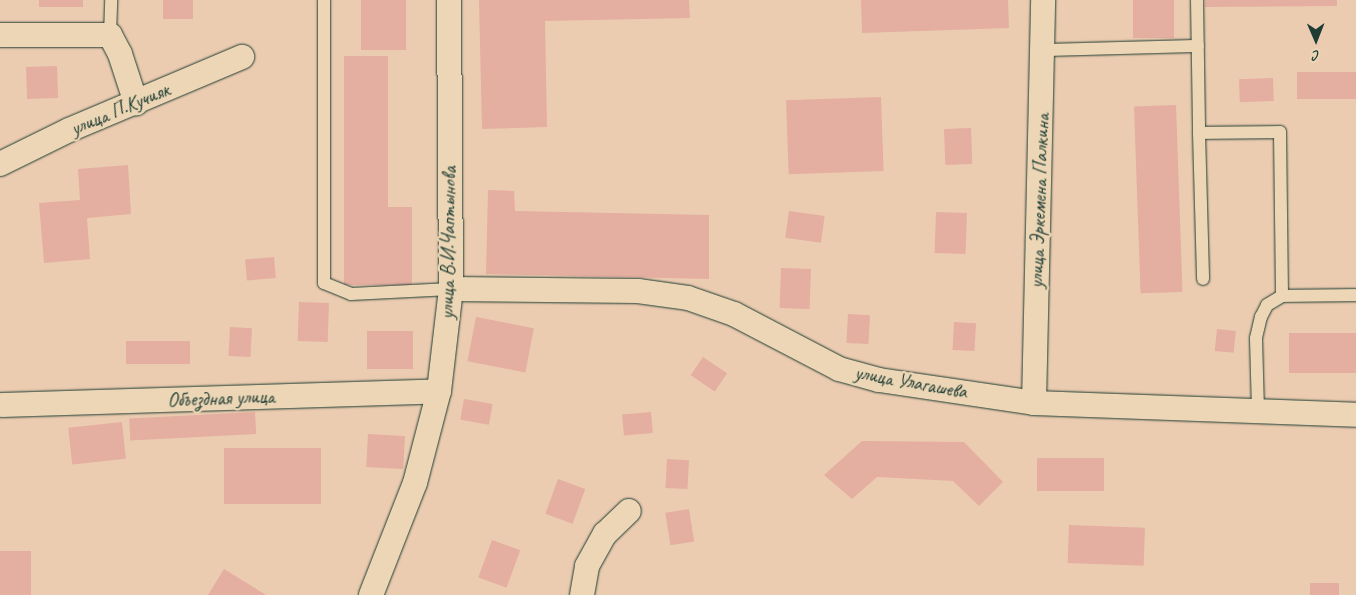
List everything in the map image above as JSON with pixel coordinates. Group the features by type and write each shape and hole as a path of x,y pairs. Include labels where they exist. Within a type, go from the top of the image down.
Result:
{"street":[{"name":"улица В.И.Чаптынова","path":"371,595 415,483 439,391 451,289 449,0"},
{"name":"улица Эркемена Палкина","path":"1034,403 1043,0"},
{"path":"0,35 110,35 120,54 136,103"},
{"name":"улица П.Кучияк","path":"0,164 242,57"},
{"name":"улица Улагашева","path":"451,289 638,291 688,298 734,314 839,369 879,380 1034,403 1356,415"},
{"name":"Объездная улица","path":"1,405 439,391"},
{"path":"582,595 587,566 605,534 630,510"}],"lane":[{"path":"110,35 111,0"},
{"path":"324,0 324,283 351,294 451,289"},
{"path":"1197,0 1203,278"},
{"path":"1043,50 1198,46"},
{"path":"1199,133 1280,132 1282,296"},
{"path":"1258,410 1256,338 1259,324 1267,305 1282,296 1356,295"}],"building":[{"path":"39,0 83,0 83,7 39,7"},
{"path":"163,0 193,0 193,19 163,19"},
{"path":"361,0 406,0 406,50 361,50"},
{"path":"479,0 689,0 690,18 545,21 547,127 482,129"},
{"path":"861,0 1008,0 1009,28 862,33"},
{"path":"1133,0 1174,0 1174,38 1133,38"},
{"path":"1205,0 1337,0 1337,6 1205,7"},
{"path":"344,56 388,56 388,207 412,207 412,285 344,285"},
{"path":"57,66 58,98 27,99 26,67"},
{"path":"1297,72 1356,72 1356,99 1297,99"},
{"path":"1273,78 1274,101 1240,102 1239,79"},
{"path":"881,97 884,171 789,174 786,100"},
{"path":"1176,105 1183,292 1141,293 1134,106"},
{"path":"971,128 972,164 945,165 944,129"},
{"path":"128,165 131,214 87,218 90,259 44,263 39,203 80,200 78,169"},
{"path":"488,190 514,191 515,211 709,215 709,279 486,274"},
{"path":"789,211 825,216 821,243 785,238"},
{"path":"936,212 967,213 966,254 935,253"},
{"path":"274,257 276,278 247,280 245,260"},
{"path":"781,268 811,269 810,309 780,308"},
{"path":"299,302 329,303 328,342 298,341"},
{"path":"848,314 870,315 868,344 846,343"},
{"path":"476,317 534,328 525,372 467,361"},
{"path":"954,322 976,323 975,351 953,350"},
{"path":"230,327 252,328 250,357 228,356"},
{"path":"1217,329 1236,331 1234,353 1215,351"},
{"path":"367,331 413,331 413,369 367,369"},
{"path":"1289,333 1356,333 1356,373 1289,373"},
{"path":"126,341 190,341 190,364 126,364"},
{"path":"703,357 727,373 715,391 691,375"},
{"path":"464,399 493,404 489,425 460,420"},
{"path":"255,412 256,434 130,441 129,419"},
{"path":"651,412 653,433 624,435 622,415"},
{"path":"122,422 126,459 72,464 68,428"},
{"path":"368,434 405,436 403,469 366,467"},
{"path":"862,441 964,442 1003,482 979,506 953,481 877,477 852,499 824,475"},
{"path":"224,448 321,448 321,504 224,504"},
{"path":"1037,458 1104,458 1104,491 1037,491"},
{"path":"667,459 689,460 687,489 665,488"},
{"path":"558,479 585,489 573,524 545,514"},
{"path":"689,509 694,542 670,545 665,513"},
{"path":"1069,525 1145,528 1144,566 1068,563"},
{"path":"492,540 520,550 507,588 478,578"},
{"path":"0,551 31,551 31,595 0,595"},
{"path":"224,569 266,595 208,595"},
{"path":"1310,583 1339,583 1339,595 1310,595"}]}
